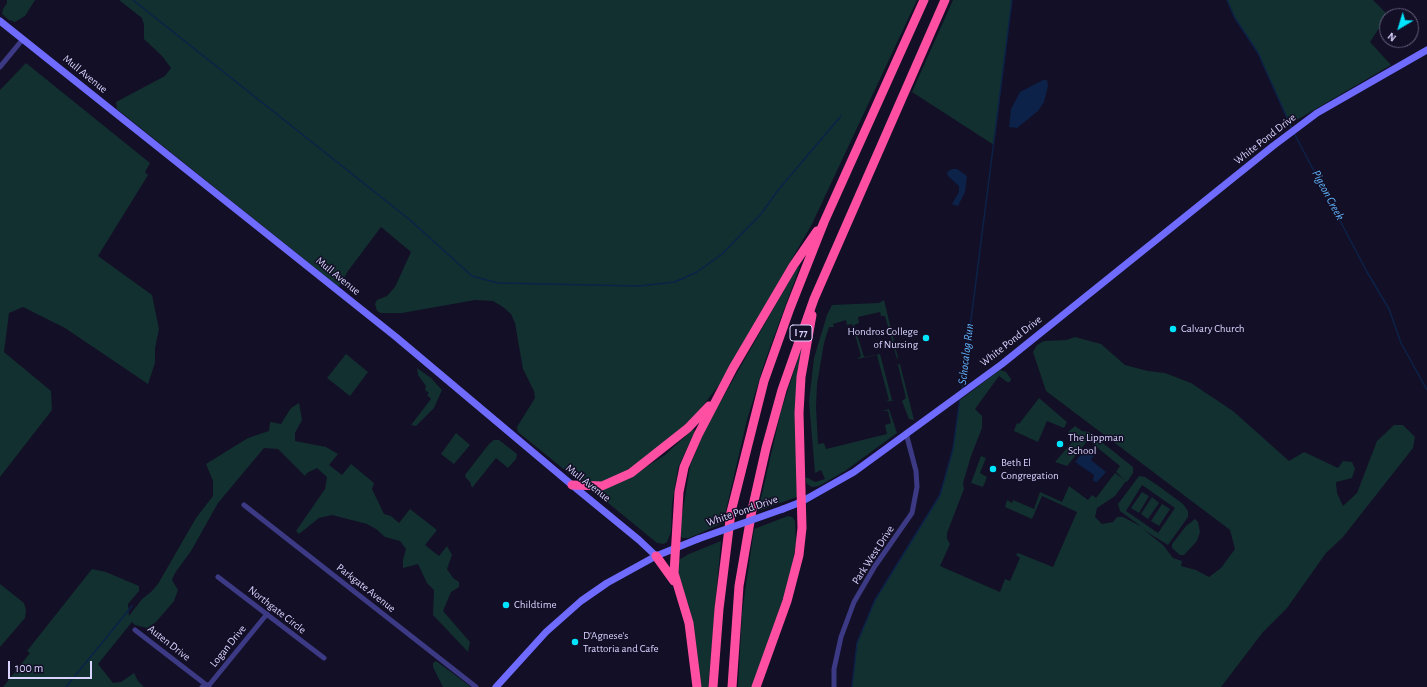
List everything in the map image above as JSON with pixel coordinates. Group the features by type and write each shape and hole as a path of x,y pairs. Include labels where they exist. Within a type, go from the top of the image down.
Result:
{"highway":[{"name":"I 77","path":"714,687 722,585 736,490 764,381 790,308 824,222 924,0"},
{"name":"I 77","path":"732,687 739,586 756,490 782,390 814,299 945,0"},
{"path":"697,687 689,623 674,573 674,550 679,492 684,467 717,398 793,266 824,222"},
{"path":"756,687 797,567 801,540 798,413 800,390 814,299"},
{"path":"572,485 602,486 631,473 688,428 717,398"},
{"path":"656,556 679,591"}],"street":[{"name":"Mull Avenue","path":"0,21 396,337 639,540 656,556"},
{"path":"0,67 23,39"},
{"name":"White Pond Drive","path":"496,687 546,632 581,601 607,583 656,556 698,539 801,502 854,472 1002,364 1299,127 1339,99 1427,50"},
{"name":"Park West Drive","path":"834,687 834,669 841,637 854,602 876,566 912,514 918,487 916,471 906,434"},
{"name":"Parkgate Avenue","path":"244,505 476,687"},
{"name":"Northgate Circle","path":"218,577 324,658"},
{"name":"Logan Drive","path":"206,686 214,679 267,614"},
{"name":"Auten Drive","path":"135,630 206,686"}],"green space":[{"path":"7,0 35,0 25,16 15,22 9,20 2,14"},
{"path":"119,0 917,0 812,224 719,385 691,421 642,462 599,485 587,484 572,476 518,432 517,427 535,398 534,391 523,369 515,323 511,314 503,307 493,301 475,300 402,313 381,313 377,311 375,304 377,300 387,296 395,287 411,252 381,227 348,271 339,287 117,109 116,102 165,76 171,68 162,56 144,39 144,25 142,18"},
{"path":"953,0 1012,0 994,145 912,92"},
{"path":"1227,0 1373,0 1381,8 1379,8 1379,28 1370,42 1391,65 1290,124 1258,53 1235,18"},
{"path":"26,63 150,163 145,172 148,175 98,256 152,295 159,329 155,348 155,363 148,384 65,328 23,307 9,313 4,352 51,391 52,410 0,477 0,90"},
{"path":"800,266 764,364 747,420 723,523 689,538 682,538 679,534 690,466 705,429 796,269"},
{"path":"884,300 897,359 885,316 881,316 880,312 858,317 859,323 854,325 864,357 880,354 892,400 895,400 885,402 889,400 877,355 857,359 861,356 852,324 847,325 846,320 833,324 834,327 829,327 824,343 817,384 816,407 818,444 824,443 826,449 887,434 885,425 891,423 888,411 883,411 889,409 897,433 845,471 819,486 812,487 807,484 805,478 815,482 825,479 821,470 815,473 809,402 814,358 827,315 832,305 879,303"},
{"path":"1075,337 1101,344 1125,365 1148,371 1165,373 1191,383 1233,411 1289,461 1304,452 1338,468 1343,461 1352,462 1355,469 1352,478 1336,482 1337,493 1343,506 1357,493 1377,441 1394,425 1403,425 1415,437 1413,448 1343,537 1326,553 1287,608 1263,632 1221,687 852,687 857,643 875,600 940,495 953,449 960,400 1000,370 1006,372 1011,379 1010,382 1007,382 999,376 975,409 982,416 982,428 971,456 963,483 964,489 947,533 947,539 950,544 940,566 1000,592 1005,579 1010,581 1020,558 1016,555 1018,553 1053,567 1077,512 1042,496 1032,519 1005,507 1007,500 1012,503 1013,500 1034,509 1040,492 1062,502 1069,486 1088,500 1092,495 1096,498 1115,473 1126,481 1115,496 1097,508 1095,517 1102,524 1113,522 1117,517 1123,517 1142,527 1120,511 1118,504 1139,476 1145,477 1183,504 1188,511 1188,517 1168,545 1144,530 1163,545 1173,558 1182,561 1181,566 1196,570 1209,577 1221,568 1235,549 1230,530 1046,391 1033,352 1037,345 1044,341 1066,340","holes":["1142,485 1175,508 1158,533 1126,511"]},
{"path":"804,340 796,391 797,497 758,511 781,411"},
{"path":"346,354 368,372 350,396 327,378"},
{"path":"900,364 914,420 909,419 902,401 906,398 898,365 893,366"},
{"path":"417,368 431,378 442,390 434,408 416,426 411,425 431,399 427,395 429,393 425,390 426,386 418,375"},
{"path":"1039,398 1067,422 1064,428 1047,421 1038,442 1014,431 1017,423 1019,424"},
{"path":"299,403 302,420 295,433 295,441 326,447 338,454 329,465 342,475 351,464 374,483 372,489 384,514 391,516 399,523 410,509 437,530 425,545 439,556 447,546 452,555 447,569 453,578 459,582 459,587 451,592 443,611 470,642 468,652 433,615 434,590 427,583 418,564 403,568 403,560 406,549 400,541 385,537 376,529 367,524 332,515 319,518 299,534 296,531 325,489 327,477 317,468 307,473 305,476 278,449 264,448 218,503 191,551 175,573 172,580 178,590 174,601 156,622 147,628 135,625 132,622 98,664 113,683 121,682 134,673 138,681 144,687 3,687 30,653 27,651 92,569 106,572 139,586 139,591 128,604 129,616 142,599 158,584 196,518 213,496 213,481 206,464 248,438 269,431 271,422 281,424 291,408"},
{"path":"1075,426 1082,431 1089,432 1133,467 1133,473 1127,482 1116,472 1120,466 1088,440 1067,466 1055,462 1073,441 1074,437 1068,432"},
{"path":"693,429 695,431 678,468 672,504 671,532 667,542 664,544 657,543 596,493 635,474 665,455"},
{"path":"456,433 470,445 454,464 441,454"},
{"path":"494,440 499,440 517,454 516,459 508,468 496,458 472,488 465,475 489,444"},
{"path":"981,456 986,458 980,473 987,477 983,487 971,483"},
{"path":"1142,492 1149,496 1139,513 1131,508"},
{"path":"1152,497 1159,503 1148,519 1141,514"},
{"path":"1162,504 1170,509 1159,526 1151,521"},
{"path":"788,516 792,517 795,521 796,543 789,582 752,687 738,687 742,613 754,529"},
{"path":"1195,519 1198,522 1200,532 1197,541 1184,555 1180,555 1172,548 1172,544 1186,526"},
{"path":"721,541 708,687 700,687 693,622 689,606 678,581 677,561 689,554"},
{"path":"0,584 24,603 26,610 25,618 0,647"},
{"path":"436,661 471,687 443,687 433,667 433,663"}],"water":[{"path":"1043,80 1047,80 1048,86 1044,102 1038,111 1017,128 1009,127 1011,109 1020,92"},
{"path":"952,169 957,169 967,176 965,192 958,206 952,204 959,192 959,186 948,176 947,172"},
{"path":"1087,447 1095,453 1091,460 1106,472 1097,482 1093,481 1094,475 1075,462"}],"waterway":[{"path":"133,0 410,220 472,276 498,283 639,286 675,282 697,272 722,254 761,214 779,189 841,116"},
{"name":"Schocalog Run","path":"962,390 1012,0"},
{"name":"Pigeon Creek","path":"1227,0 1235,18 1258,53 1292,129"},
{"name":"Pigeon Creek","path":"1294,133 1367,272 1389,309 1401,343 1427,390"},
{"name":"Schocalog Run","path":"852,687 857,643 875,600 940,495 953,449 960,398"},
{"path":"66,687 132,606"}],"place":[{"name":"Calvary Church","path":"1173,329"},
{"name":"Hondros College of Nursing","path":"926,338"},
{"name":"The Lippman School","path":"1060,444"},
{"name":"Beth El Congregation","path":"993,469"},
{"name":"Childtime","path":"506,605"},
{"name":"D'Agnese's Trattoria and Cafe","path":"575,642"}]}
